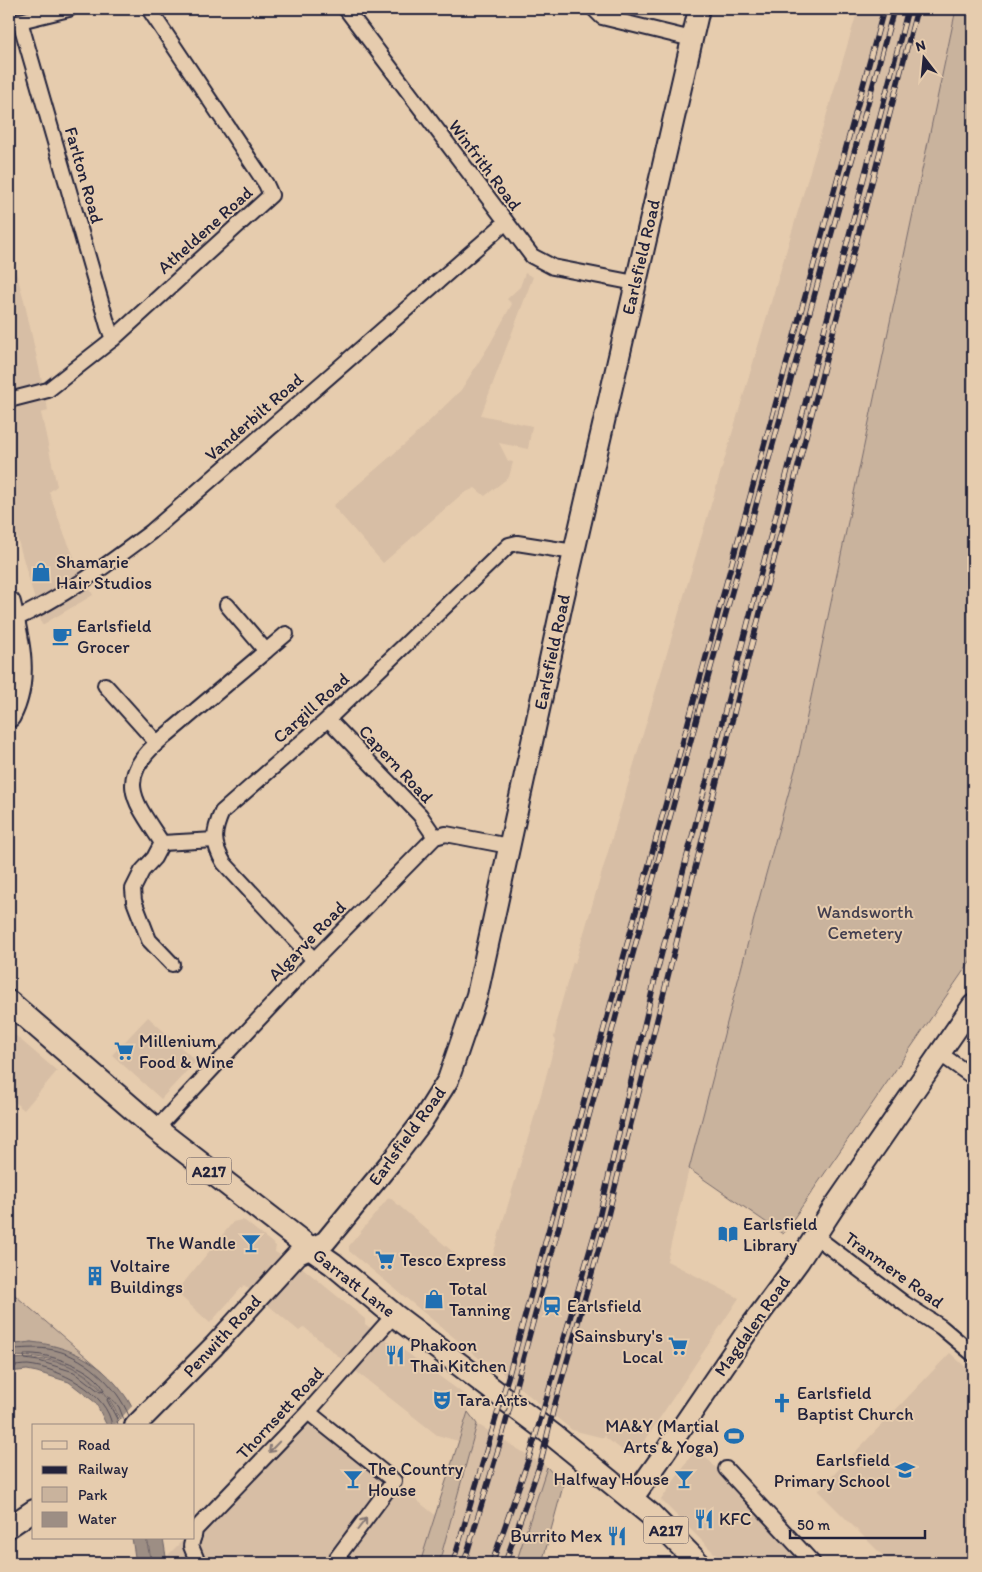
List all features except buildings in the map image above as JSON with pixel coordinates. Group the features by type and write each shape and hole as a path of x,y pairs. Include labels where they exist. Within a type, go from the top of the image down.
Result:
{"main road":[{"name":"Earlsfield Road","path":"310,1248 325,1242 421,1123 448,1080 477,995 574,552 699,9"},
{"path":"9,716 15,706 20,678 20,658 11,611"},
{"name":"Garratt Lane","path":"9,1002 156,1129 333,1264 394,1315 554,1436 632,1499 650,1514 698,1563"},
{"name":"Magdalen Road","path":"632,1499 973,1005"},
{"name":"Penwith Road","path":"138,1423 214,1346 298,1254 310,1248"},
{"path":"9,1527 32,1511"}],"street":[{"name":"Farlton Road","path":"69,9 14,23 113,339"},
{"name":"Atheldene Road","path":"9,400 48,390 113,339 271,195 266,184 149,9"},
{"name":"Winfrith Road","path":"346,9 505,223 532,256 553,267 635,283"},
{"path":"594,9 602,17 692,39"},
{"name":"Vanderbilt Road","path":"11,611 32,612 107,565 151,532 505,223"},
{"name":"Cargill Road","path":"215,840 215,827 222,812 328,719 509,546 517,543 574,552"},
{"path":"227,605 266,651"},
{"path":"162,843 138,806 134,790 133,779 143,755 286,634"},
{"path":"105,685 157,743"},
{"name":"Capern Road","path":"328,719 420,816 434,837"},
{"path":"434,837 446,834 510,846"},
{"name":"Algarve Road","path":"156,1129 314,960 434,837"},
{"path":"162,843 215,840 218,853 224,863 314,960"},
{"path":"162,843 154,858 142,871 132,890 134,901 150,940 172,964"},
{"path":"939,1053 973,1077"},
{"name":"Tranmere Road","path":"815,1236 905,1304 941,1327 973,1354"},
{"name":"Thornsett Road","path":"195,1530 308,1412 394,1315"},
{"path":"308,1412 394,1481 333,1563"},
{"path":"726,1469 813,1563"},
{"name":"Thornsett Road","path":"192,1540 191,1546 198,1563"}],"shaded area":[{"path":"858,9 956,9 798,759 761,892 667,1261 739,1298 636,1454 629,1455 606,1438 605,1435 604,1438 572,1430 505,1376 492,1360 490,1362 480,1359 349,1251 349,1246 389,1197 461,1259 489,1268 556,1040 554,1038 556,1022 573,962 575,963"},
{"path":"9,248 24,300 47,404 48,411 41,413 57,486 49,492 77,564 93,595 42,625 9,509 12,506 9,491"},
{"path":"525,273 533,277 481,415 532,426 528,449 499,443 508,461 513,462 509,477 485,496 475,488 462,494 383,563 333,506 412,438 461,390 512,304 507,299 520,287"},
{"path":"148,1017 196,1061 161,1099 112,1055"},
{"path":"9,1030 57,1071 24,1110 12,1100 9,1103"},
{"path":"245,1221 276,1246 275,1252 304,1269 365,1319 365,1324 472,1400 458,1441 437,1435 358,1373 304,1327 299,1331 244,1285 210,1323 176,1292 233,1222"},
{"name":"Earlsfield Primary School","path":"950,1353 973,1374 973,1563 890,1563 818,1491"},
{"path":"308,1412 435,1515 420,1563 167,1563 166,1557 183,1540 195,1540 195,1537"},
{"path":"477,1424 547,1467 516,1563 439,1563"},
{"path":"697,1447 803,1563 724,1563 661,1500"}],"green space":[{"name":"Wandsworth Cemetery","path":"956,9 973,9 973,957 783,1234 689,1169 761,892 798,759"},
{"path":"9,1290 104,1372 87,1360 31,1342 9,1345"},
{"path":"468,1412 477,1424 439,1563 420,1563"},
{"path":"547,1467 563,1486 542,1563 516,1563"}],"water":[{"path":"31,1342 46,1344 87,1359 119,1388 133,1409 137,1424 121,1424 115,1408 105,1393 93,1380 79,1370 46,1358 28,1356 9,1357 9,1345"},
{"path":"30,1358 53,1361 75,1369 91,1380 104,1393 119,1424 106,1424 96,1403 69,1382 27,1370 9,1372 9,1359"},
{"path":"132,1540 146,1540 151,1563 136,1563"},
{"path":"147,1540 163,1540 167,1563 152,1563"}],"pier":[{"path":"133,1405 140,1424 116,1424"}],"railway":[{"path":"453,1563 509,1374 884,9"},
{"path":"464,1563 501,1440 701,703 894,9"},
{"path":"492,1563 530,1455 598,1222 655,979 908,9"},
{"path":"505,1563 541,1461 553,1411 606,1223 735,709 917,9"}],"place":[{"name":"Shamarie Hair Studios","path":"41,572"},
{"name":"Earlsfield Grocer","path":"62,636"},
{"name":"Millenium Food & Wine","path":"124,1051"},
{"name":"Earlsfield Library","path":"728,1234"},
{"name":"The Wandle","path":"251,1243"},
{"name":"Tesco Express","path":"385,1260"},
{"name":"Voltaire Buildings","path":"95,1276"},
{"name":"Total Tanning","path":"434,1299"},
{"name":"Earlsfield","path":"552,1306"},
{"name":"Sainsbury's Local","path":"678,1346"},
{"name":"Phakoon Thai Kitchen","path":"395,1355"},
{"name":"Tara Arts","path":"442,1400"},
{"name":"Earlsfield Baptist Church","path":"782,1403"},
{"name":"MA&Y (Martial Arts & Yoga)","path":"734,1436"},
{"name":"Earlsfield Primary School","path":"905,1470"},
{"name":"The Country House","path":"353,1479"},
{"name":"Halfway House","path":"684,1479"},
{"name":"KFC","path":"704,1519"},
{"name":"Burrito Mex","path":"617,1536"}]}
